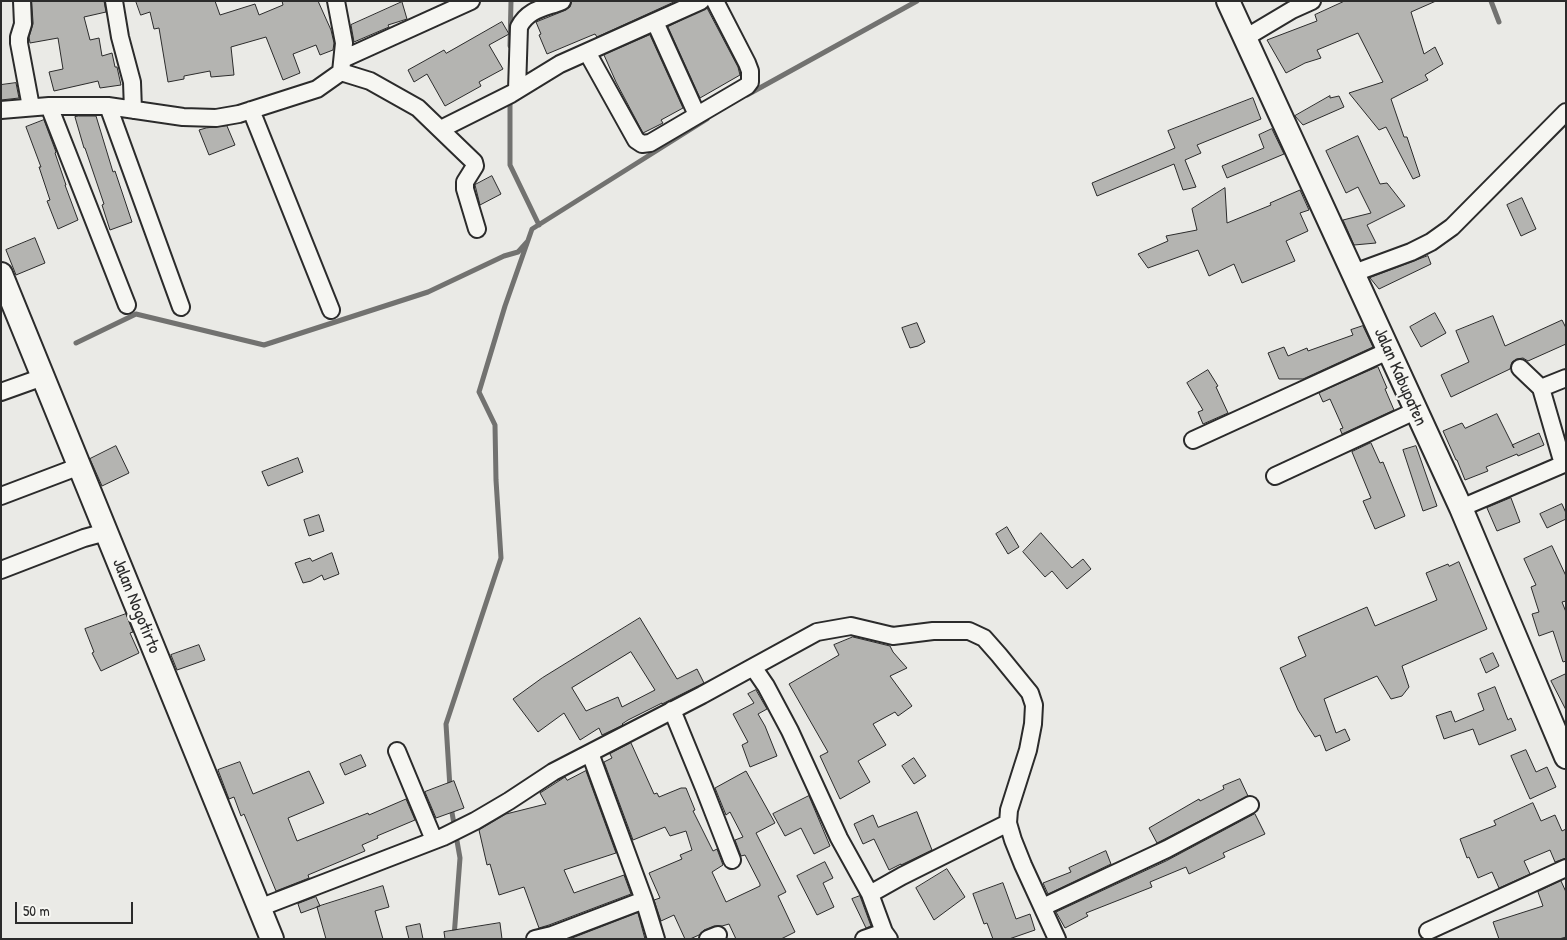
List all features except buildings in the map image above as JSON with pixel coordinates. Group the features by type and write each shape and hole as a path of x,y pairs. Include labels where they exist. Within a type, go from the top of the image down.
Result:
{"main road":[{"name":"Jalan Kabupaten","path":"1228,1 1460,508 1566,756"},
{"name":"Jalan Nogotirto","path":"1,274 272,939"}],"street":[{"path":"22,1 23,24 19,43 31,107"},
{"path":"114,1 120,38 132,82 133,110"},
{"path":"336,1 344,43 342,66"},
{"path":"1,110 49,106 108,106 199,118 216,118 250,110 317,89 342,66 471,1"},
{"path":"509,95 519,27 523,19 530,13 562,1"},
{"path":"441,129 509,95 560,64 701,1"},
{"path":"587,52 636,140 642,144 650,143 747,86 750,82 750,71 747,63 715,1"},
{"path":"1245,38 1292,10 1312,1"},
{"path":"655,22 697,115"},
{"path":"342,66 418,108 475,164 465,182 477,229"},
{"path":"49,106 127,305"},
{"path":"108,106 181,307"},
{"path":"250,110 331,310"},
{"path":"1354,273 1411,252 1452,228 1566,112"},
{"path":"1193,440 1388,351"},
{"path":"1460,508 1565,464 1541,388 1520,368"},
{"path":"1,392 43,377"},
{"path":"1541,388 1566,378"},
{"path":"1276,476 1415,411"},
{"path":"1,496 80,466"},
{"path":"1,570 84,538 106,532"},
{"path":"259,908 439,838 475,821 553,772 817,632 851,626 893,636 933,631 969,631 984,638 1030,693 1034,705 1033,724 1028,750 1009,810 1008,823 1023,865 1057,939"},
{"path":"753,667 766,686 790,731 839,838 870,894 887,935 864,939"},
{"path":"672,710 732,860"},
{"path":"397,751 439,838"},
{"path":"590,753 644,900 656,939"},
{"path":"1043,907 1167,849 1250,805"},
{"path":"870,894 1008,823"},
{"path":"1428,931 1566,868"},
{"path":"535,939 552,935 644,900"}],"waterway":[{"path":"510,46 511,1"},
{"path":"747,95 917,1"},
{"path":"1491,1 1499,22"},
{"path":"510,97 510,165 539,225"},
{"path":"450,788 446,724 501,558 495,425 479,392 505,306 532,229 707,119"},
{"path":"76,343 136,314 264,345 428,292 504,256 518,252 527,242"},
{"path":"451,807 460,858 454,937"}]}
